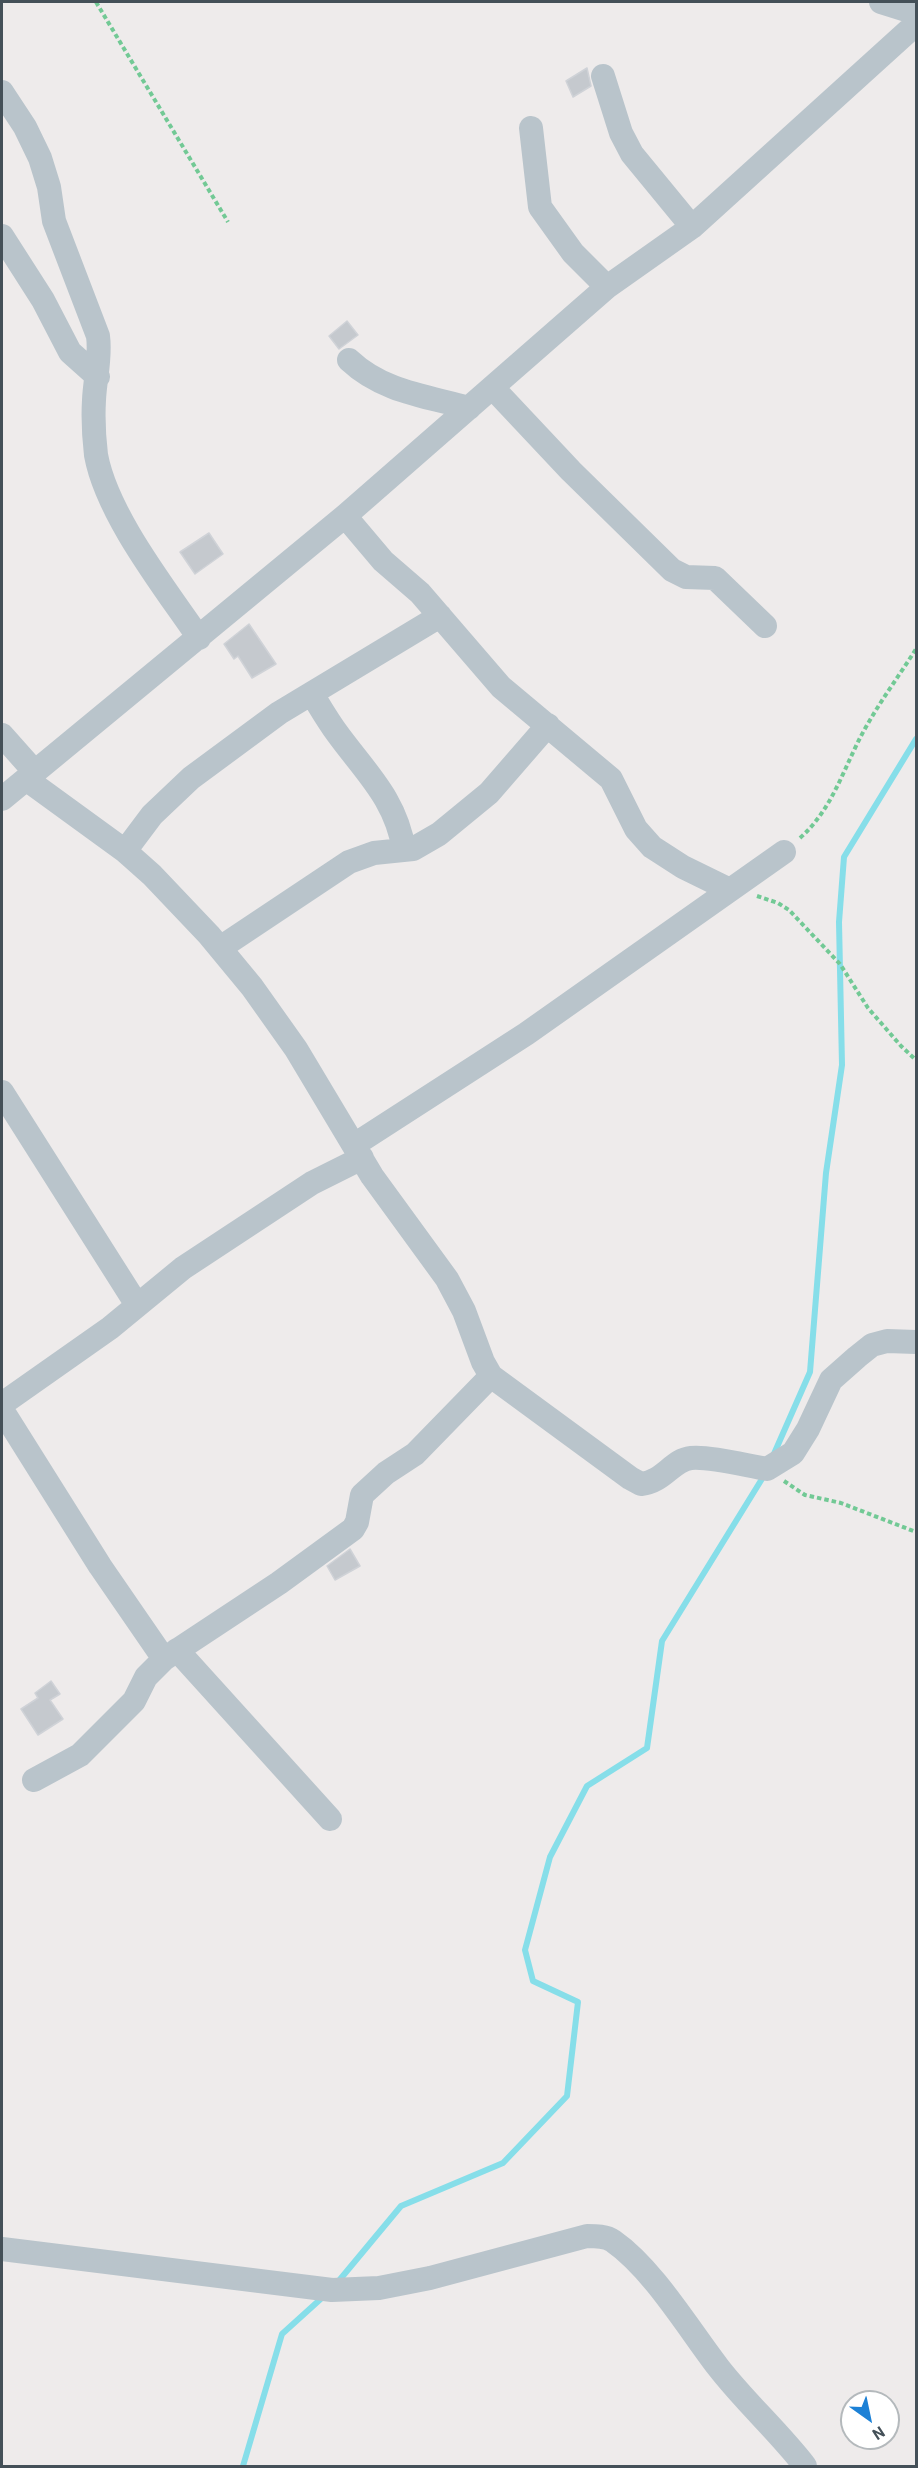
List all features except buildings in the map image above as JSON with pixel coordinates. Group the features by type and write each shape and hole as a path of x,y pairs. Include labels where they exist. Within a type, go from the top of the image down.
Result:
{"street":[{"path":"881,2 916,13"},
{"path":"2,799 345,516 608,287 692,227 916,24"},
{"path":"603,76 621,133 632,154 692,227"},
{"path":"2,92 25,127 40,158 49,186 54,222 98,336 100,350 94,399 96,455 108,494 150,567 199,638"},
{"path":"531,128 540,207 573,253 608,287"},
{"path":"2,236 43,300 70,352 98,377"},
{"path":"350,360 364,374 389,387 469,408"},
{"path":"493,388 570,471 672,570 686,577 715,578 765,626"},
{"path":"345,516 383,561 420,593 501,687 611,778 636,829 652,847 683,867 730,890"},
{"path":"125,851 152,815 191,778 279,713 440,615"},
{"path":"312,694 336,733 357,756 399,820 404,850"},
{"path":"220,948 350,862 374,852 413,849 460,819 489,793 548,725"},
{"path":"2,735 30,775 152,875 220,948 252,987 296,1049 358,1151 447,1279 464,1311 483,1362 491,1376 641,1484 658,1480 674,1466 691,1458 767,1469 793,1453 808,1429 831,1380 857,1357 872,1345 887,1341 916,1342"},
{"path":"2,1404 110,1328 183,1268 312,1183 784,852"},
{"path":"2,1092 137,1305"},
{"path":"34,1780 80,1755 134,1701 147,1677 171,1654 279,1583 353,1529 357,1522 362,1495 386,1473 416,1454 491,1376"},
{"path":"2,1410 100,1566 171,1654 330,1819"},
{"path":"2,2249 332,2290 380,2288 430,2278 587,2236 611,2239 628,2253 668,2300 719,2368 805,2466"}],"path":[{"path":"96,2 228,222"},
{"path":"784,852 814,825 830,804 858,742 916,649"},
{"path":"730,890 772,901 789,910 840,964 868,1008 916,1060"},
{"path":"767,1469 805,1495 841,1503 916,1532"}],"waterway":[{"path":"773,1456 810,1372 826,1173 842,1065 839,922 844,857 916,739"},
{"path":"337,2283 401,2206 503,2163 567,2096 578,2002 533,1981 525,1950 550,1857 587,1786 647,1748 662,1641 765,1474"},
{"path":"243,2466 282,2334 324,2296"}]}
